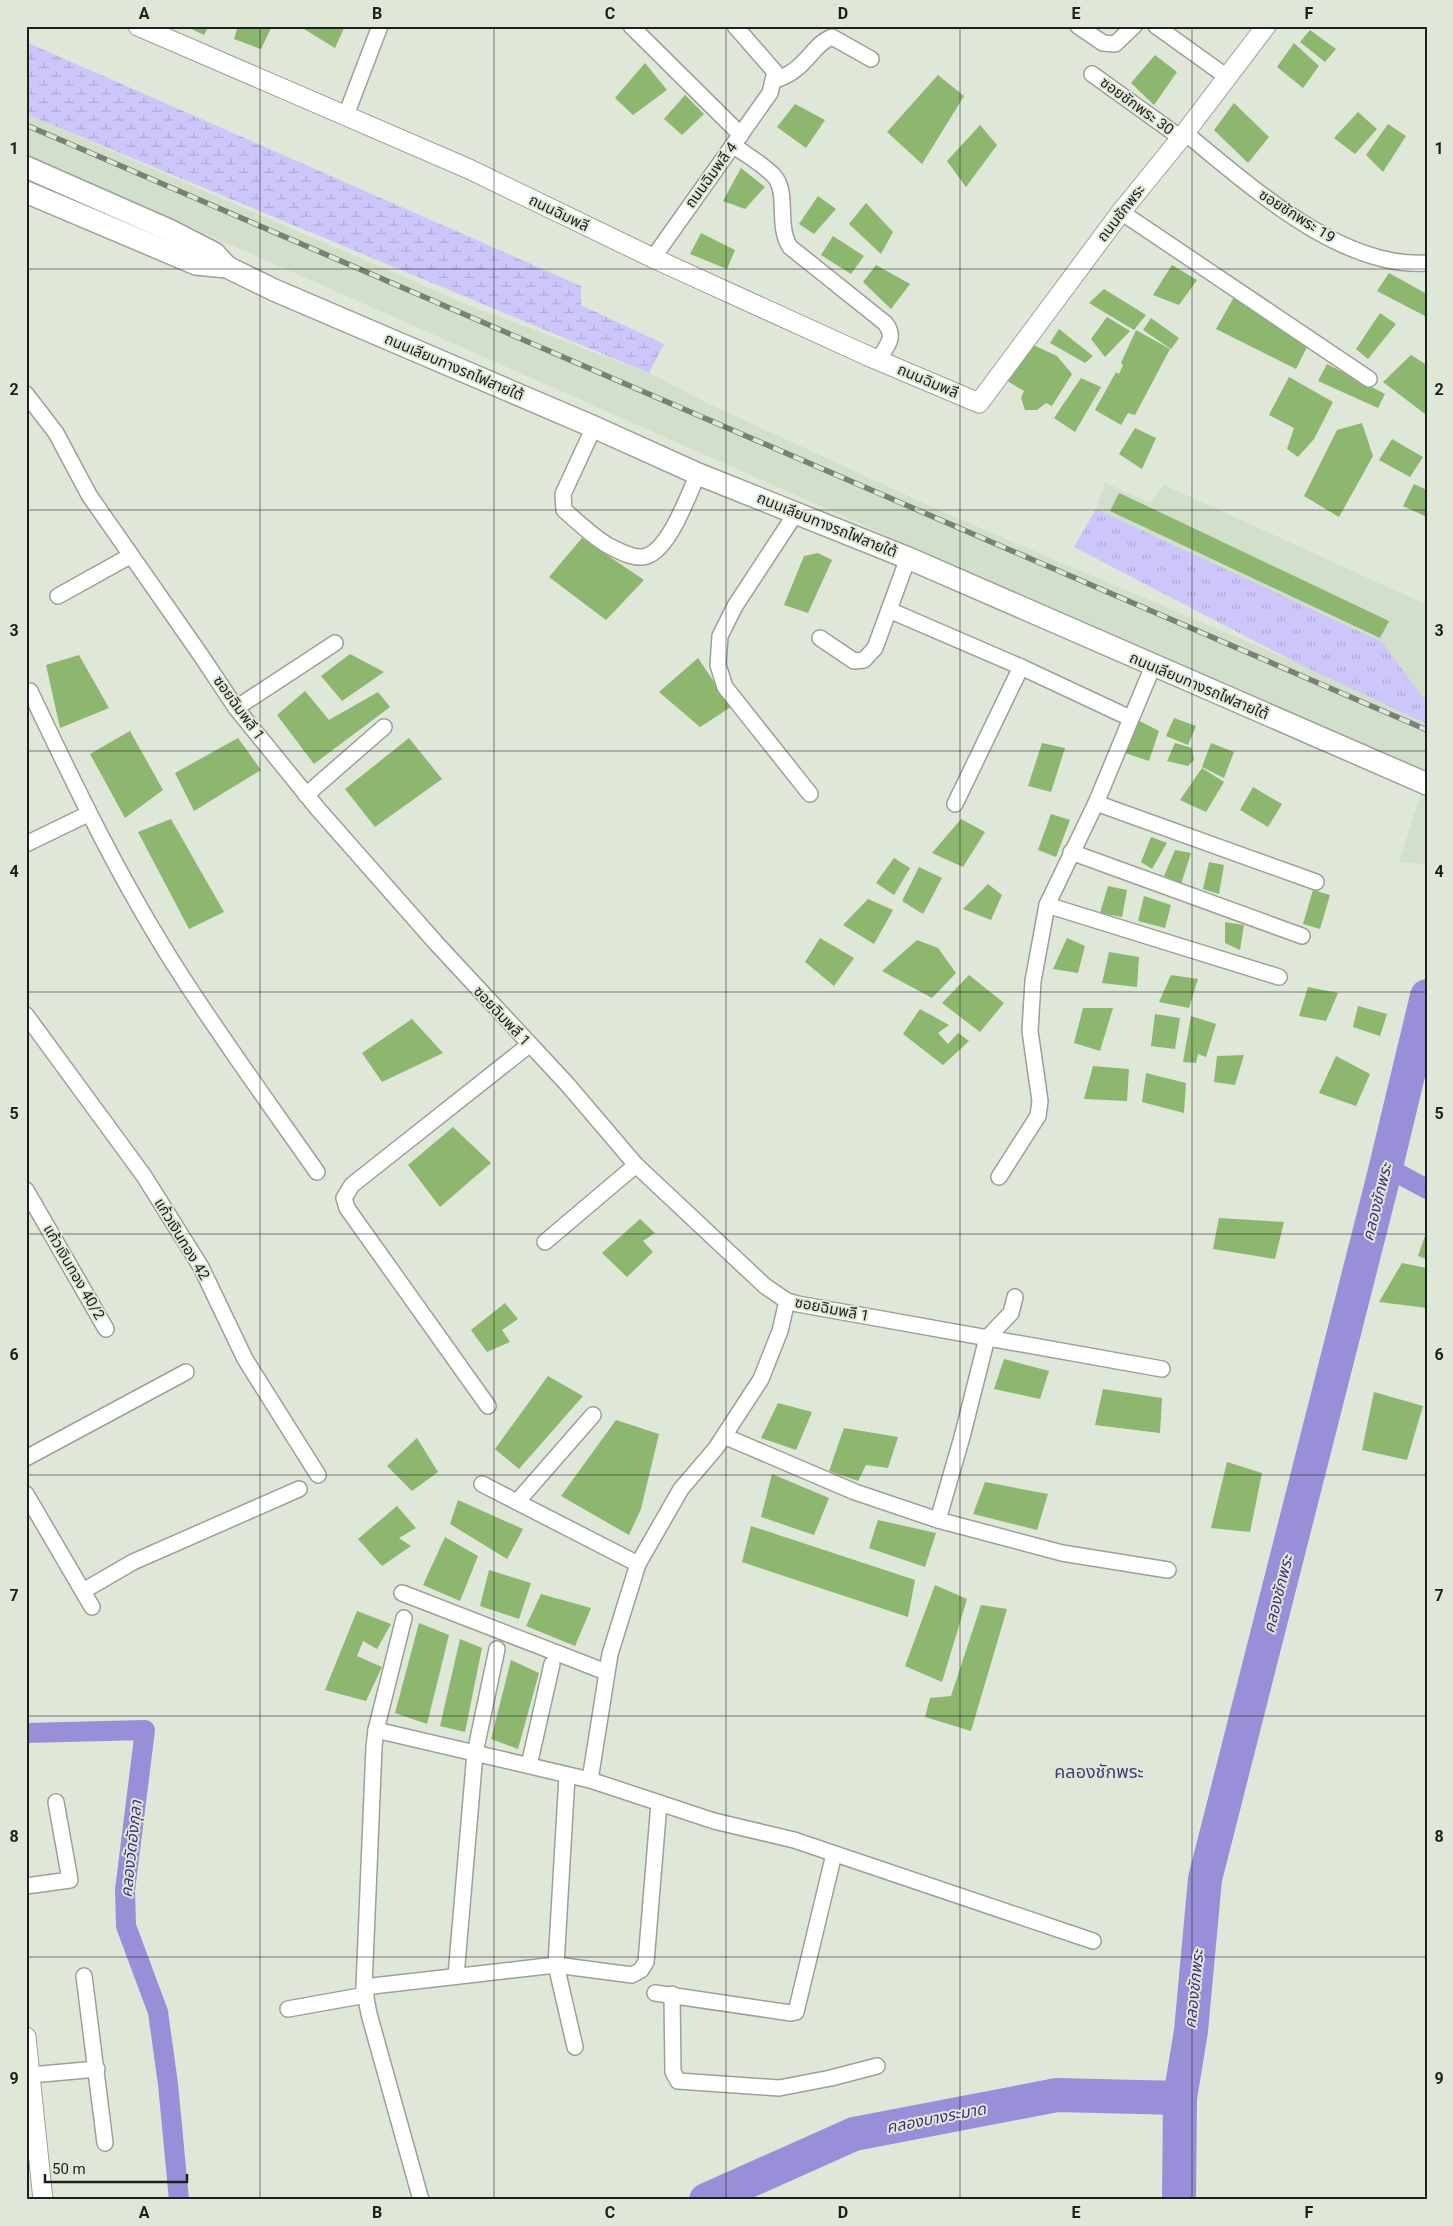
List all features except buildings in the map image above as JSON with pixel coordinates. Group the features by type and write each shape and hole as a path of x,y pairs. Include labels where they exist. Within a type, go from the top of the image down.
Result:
{"main road":[{"name":"ถนนเลียบทางรถไฟสายใต้","path":"26,167 169,230 214,253 227,267"},
{"name":"ถนนเลียบทางรถไฟสายใต้","path":"26,192 196,264 227,267 274,290 594,426 698,474 908,558 1427,784"}],"street":[{"name":"ถนนฉิมพลี","path":"138,26 469,169 653,258 878,360 979,403"},
{"path":"346,115 380,26"},
{"path":"631,26 737,140 774,176 780,185 784,238 790,247 886,323 890,329 891,339 878,360"},
{"path":"735,26 766,59 775,72 772,87"},
{"path":"1078,26 1104,44 1115,44 1134,26"},
{"path":"1156,26 1227,77"},
{"name":"ถนนชักพระ","path":"979,403 1120,212 1266,26"},
{"path":"772,87 796,71 824,41 832,37 871,59"},
{"name":"ซอยชักพระ 30","path":"1092,74 1182,135"},
{"name":"ถนนฉิมพลี 4","path":"653,258 737,140 772,87"},
{"name":"ซอยชักพระ 19","path":"1182,135 1270,203 1360,254 1408,265 1427,263"},
{"path":"1120,212 1369,379"},
{"name":"ซอยฉิมพลี 1","path":"26,394 56,433 89,496 236,708 306,795 529,1045 567,1084 636,1165 765,1286 787,1301 1162,1369"},
{"path":"594,426 563,494 564,510 608,546 632,557 643,557 653,554 666,539 698,474"},
{"path":"796,512 735,606 720,636 718,665 725,687 810,794"},
{"path":"58,596 130,556"},
{"path":"820,638 854,661 864,660 875,648 908,558"},
{"path":"889,610 1021,667 1130,718"},
{"path":"236,708 335,643"},
{"path":"955,804 1021,667"},
{"path":"999,1177 1038,1116 1040,1101 1030,1031 1033,981 1047,905 1096,803 1130,718 1156,667"},
{"path":"30,691 88,814 177,970 317,1172"},
{"path":"306,795 384,727"},
{"path":"1096,803 1316,882"},
{"path":"26,844 88,814"},
{"path":"1071,852 1302,936"},
{"path":"1047,905 1279,978"},
{"name":"แก้วเงินทอง 42","path":"26,1015 144,1176 201,1267 244,1359 318,1475"},
{"path":"488,1406 347,1208 344,1198 352,1185 529,1045"},
{"path":"545,1242 636,1165"},
{"name":"แก้วเงินทอง 40/2","path":"26,1190 106,1329"},
{"path":"938,1520 962,1437 987,1338 1011,1313 1016,1297"},
{"path":"590,1780 606,1672 612,1646 638,1564 681,1489 724,1436 761,1379 780,1330 787,1301"},
{"path":"26,1458 186,1372"},
{"path":"517,1502 593,1415"},
{"path":"724,1436 855,1492 938,1520 1062,1553 1168,1570"},
{"path":"482,1484 638,1564"},
{"path":"83,1591 133,1562 299,1489"},
{"path":"26,1494 92,1607"},
{"path":"402,1594 606,1672"},
{"path":"404,1618 376,1730 365,1991 421,2200"},
{"path":"456,1976 475,1753 497,1648"},
{"path":"529,1765 552,1664"},
{"path":"376,1730 590,1780 714,1820 794,1840 1093,1941"},
{"path":"567,1776 556,1966 575,2047"},
{"path":"26,1886 70,1880 56,1802"},
{"path":"288,2009 365,1991 456,1976 556,1966 632,1975 641,1970 646,1962 659,1803"},
{"path":"655,1993 791,2013 796,2012 834,1854"},
{"path":"84,1976 105,2143"},
{"path":"672,1994 673,2072 678,2081 779,2088 831,2078 877,2066"},
{"path":"26,2037 32,2075 43,2200"},
{"path":"32,2075 97,2068"}],"shaded area":[{"path":"26,114 473,307 649,373 709,404 945,513 1297,663 1427,724 1427,772 1046,606 26,154"},
{"path":"1105,483 1150,503 1164,485 1427,605 1427,703 1381,642 1096,509"},
{"path":"1427,774 1427,855 1423,864 1399,862"}],"green space":[{"path":"26,42 581,286 581,305 664,344 649,373 26,114"},
{"path":"1096,509 1382,642 1427,703 1427,724 1297,663 1074,547"}],"waterway":[{"name":"คลองชักพระ","path":"1179,2200 1180,2098 1191,2031 1205,1879 1383,1179 1427,996"},
{"path":"1386,1167 1427,1189"},
{"name":"คลองวัดอังกุลา","path":"26,1733 145,1730 125,1890 126,1926 158,2012 168,2084 179,2200"},
{"name":"คลองบางระมาด","path":"706,2200 854,2134 1057,2095 1180,2098"}],"railway":[{"path":"26,125 1427,730"}],"district":[{"name":"คลองชักพระ","path":"1099,1771"}]}
